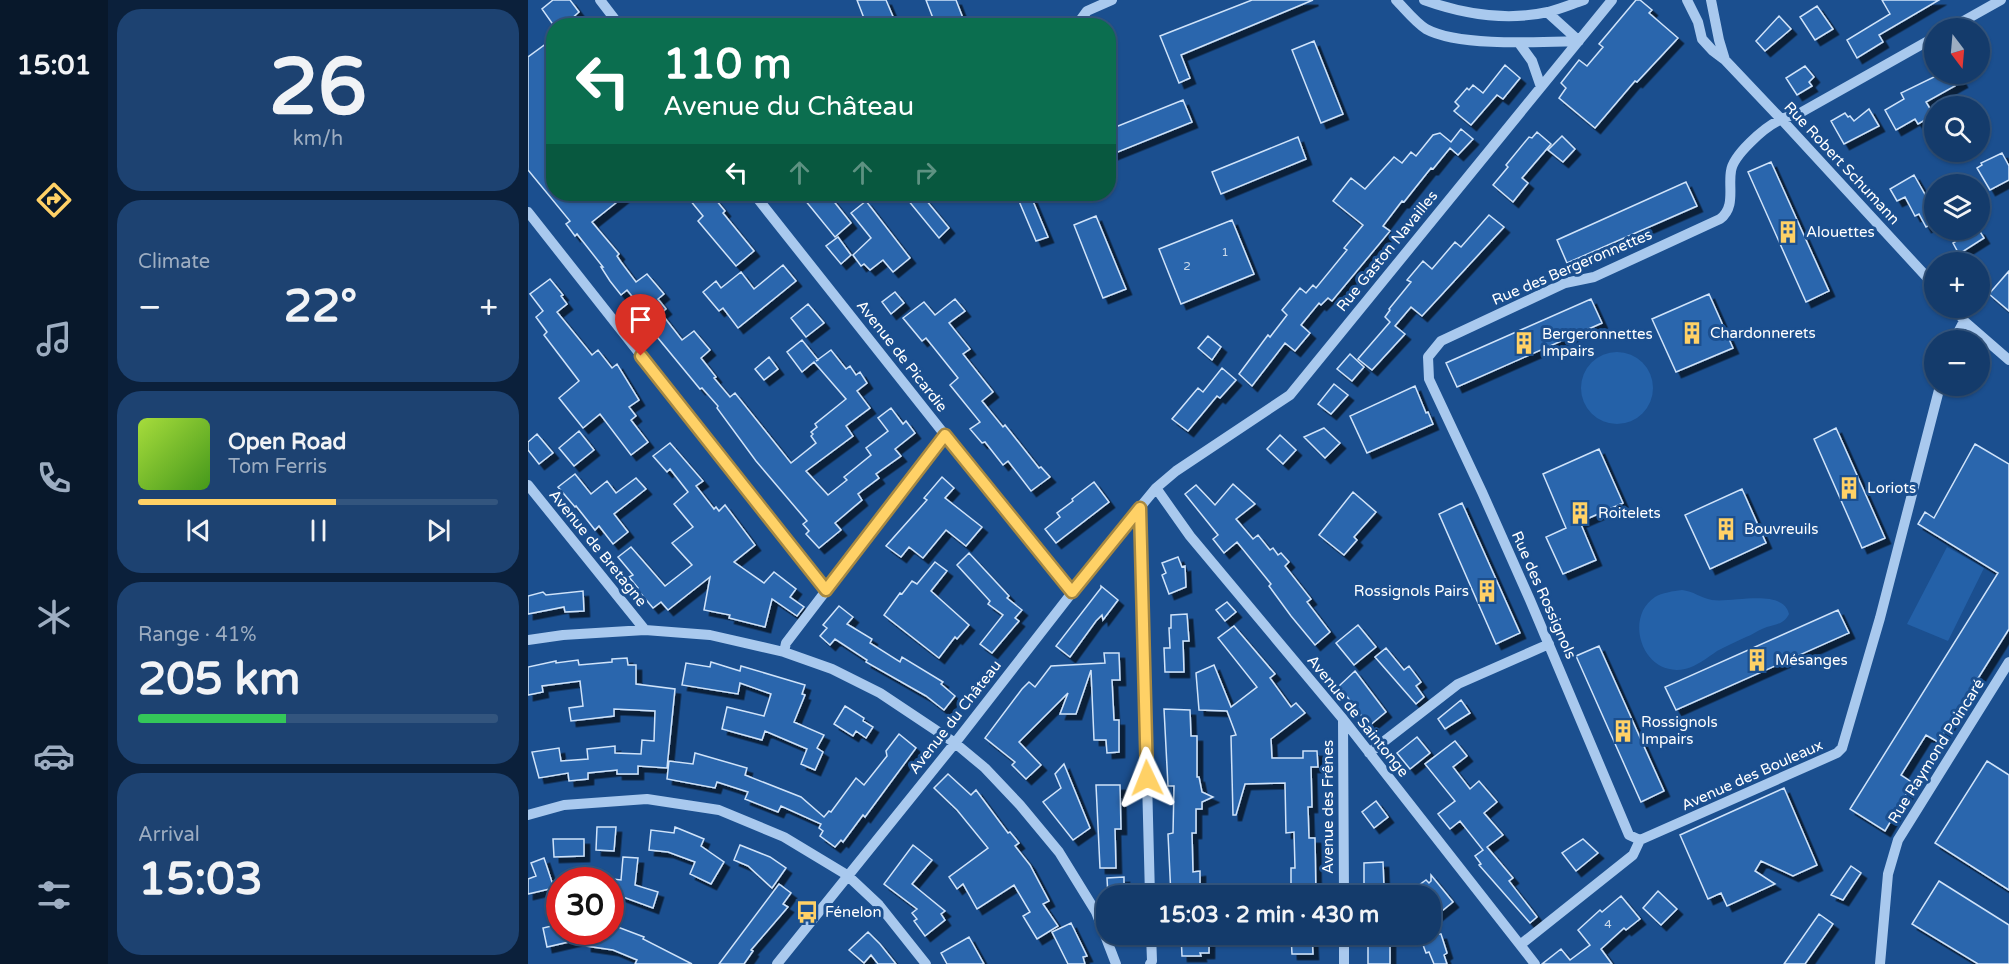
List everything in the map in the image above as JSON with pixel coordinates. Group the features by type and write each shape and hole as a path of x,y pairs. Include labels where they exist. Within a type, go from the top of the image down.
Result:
{"street":[{"path":"600,0 614,18"},
{"path":"1082,18 1087,11 1112,0"},
{"path":"1396,0 1425,28 1451,38 1520,43 1579,40"},
{"path":"1424,0 1466,13 1511,16 1547,12 1584,0"},
{"name":"Rue Gaston Navailles","path":"1156,488 1176,471 1290,395 1612,0"},
{"name":"Rue Robert Schumann","path":"1687,0 1698,22 1702,39 1781,119 1924,274"},
{"name":"Rue Robert Schumann","path":"1711,0 1725,60"},
{"path":"1969,18 2001,0"},
{"path":"1547,12 1579,40"},
{"path":"1520,43 1532,61 1541,87"},
{"path":"1781,119 1800,113 1924,43"},
{"name":"Rue des Bergeronnettes","path":"1428,357 1441,341 1565,283 1594,277 1720,219 1730,207 1731,168 1741,153 1766,128 1781,119"},
{"name":"Avenue de Picardie","path":"760,201 1072,592"},
{"path":"528,212 826,590"},
{"path":"1962,318 2009,360"},
{"path":"1959,330 1964,321"},
{"name":"Rue des Rossignols","path":"1428,357 1429,379 1482,492 1629,835 1640,840"},
{"name":"Avenue des Bouleaux","path":"1520,945 1633,855 1640,840 1837,753 1842,748 1880,618 1937,396"},
{"path":"784,652 786,643 945,435"},
{"name":"Avenue de Bretagne","path":"528,485 645,630"},
{"name":"Avenue du Château","path":"777,964 1156,488"},
{"name":"Avenue de Saintonge","path":"1156,488 1190,536 1343,719 1535,964"},
{"path":"1140,508 1150,885"},
{"path":"528,640 563,635 645,630 710,635 784,652 832,669 880,693 955,743 985,768 1020,805 1059,852 1096,912 1116,964"},
{"path":"1369,753 1458,684 1549,645"},
{"name":"Rue Raymond Poincaré","path":"1880,964 1888,874 1898,840 2009,662"},
{"name":"Avenue des Frênes","path":"1343,719 1344,885"},
{"path":"528,815 564,805 647,799 718,810 784,837 847,875 879,905 926,964"},
{"path":"1150,964 1152,945"},
{"path":"1344,945 1344,964"}],"shaded area":[{"path":"1624,352 1643,362 1651,374 1653,388 1651,402 1643,414 1631,422 1610,424 1591,414 1583,402 1581,381 1591,362 1603,354"},
{"path":"1947,547 1984,568 1948,641 1907,624"},
{"path":"1682,590 1712,600 1756,598 1777,601 1785,606 1789,614 1781,623 1762,629 1724,647 1694,666 1685,669 1670,669 1658,664 1649,656 1642,644 1639,631 1640,618 1645,606 1655,597"}],"building":[{"path":"553,0 570,0 579,12 572,18 548,18 542,9"},
{"path":"857,0 886,0 894,18 864,18"},
{"path":"926,0 956,0 963,18 933,18"},
{"path":"1252,0 1313,0 1181,55 1190,78 1179,83 1160,36"},
{"path":"1636,0 1640,0 1652,10 1649,13 1678,38 1637,82 1635,81 1595,128 1559,98 1566,88 1561,83 1579,60 1587,66 1603,47 1599,44"},
{"path":"1882,0 1939,0 1879,35 1883,42 1857,58 1847,40 1890,14"},
{"path":"1817,6 1833,29 1815,40 1800,17"},
{"path":"1779,16 1791,29 1765,51 1756,41"},
{"path":"1314,41 1343,114 1321,123 1292,50"},
{"path":"546,44 546,192 528,170 528,57"},
{"path":"1505,65 1520,78 1503,99 1497,95 1471,125 1454,111 1459,106 1455,102 1467,88 1469,90 1473,85 1483,93"},
{"path":"1805,66 1814,77 1809,82 1812,86 1797,95 1786,78"},
{"path":"1924,82 1924,84 1958,84 1937,96 1924,96 1924,121 1918,124 1915,119 1896,130 1885,110 1904,99 1901,93"},
{"path":"1183,100 1192,122 1116,153 1116,127"},
{"path":"1869,109 1879,126 1844,144 1831,121 1845,113 1854,121"},
{"path":"1461,129 1473,139 1458,155 1450,148 1433,169 1431,168 1383,226 1390,231 1332,301 1328,298 1321,305 1319,303 1301,325 1310,333 1295,351 1285,343 1252,386 1239,374 1268,335 1270,337 1287,315 1282,310 1300,288 1306,293 1313,285 1316,288 1347,250 1344,248 1363,225 1333,201 1351,178 1365,189 1394,157 1402,163 1411,152 1416,156 1433,135 1440,133 1451,142"},
{"path":"1537,132 1551,144 1522,178 1528,183 1513,202 1493,185 1529,137 1532,138"},
{"path":"1562,136 1575,149 1563,162 1548,150"},
{"path":"1298,137 1306,159 1221,194 1212,172"},
{"path":"2002,153 2009,166 2009,180 1990,190 1990,174 1981,174 1977,168 1983,162 1990,162 1990,159"},
{"name":"Alouettes","path":"1771,162 1829,291 1806,302 1748,172"},
{"path":"1914,175 1924,193 1924,223 1919,214 1915,216 1905,197 1897,201 1890,189"},
{"path":"1686,182 1697,206 1567,263 1557,240"},
{"path":"554,201 618,201 592,222 619,254 617,256 636,282 647,274 664,294 658,299 666,309 661,313 682,340 694,331 710,350 701,358 716,377 714,378 730,397 735,393 791,463 816,443 811,436 813,434 811,432 817,427 815,424 846,399 814,362 802,372 787,352 802,340 818,360 831,350 846,369 850,366 856,375 860,372 867,383 857,391 870,408 846,426 853,436 806,471 828,495 847,480 844,477 871,455 866,448 888,431 878,418 891,408 903,424 906,421 915,433 895,449 901,456 876,474 879,478 858,494 862,500 835,523 841,530 819,548 806,534 809,531 803,524 807,521 756,461 717,408 718,406 702,388 700,389 639,315 644,311 627,290 621,295 601,267 603,267 577,234 575,236 566,224 570,221"},
{"path":"691,201 717,201 725,211 723,213 754,251 736,266 698,221 703,216"},
{"path":"806,201 834,201 851,223 835,237"},
{"path":"866,201 910,258 893,272 883,260 870,270 864,264 861,266 853,255 871,238 851,213"},
{"path":"909,201 927,201 949,228 939,238"},
{"path":"1019,201 1033,201 1048,237 1036,241"},
{"path":"1489,215 1504,227 1422,316 1411,307 1395,326 1405,334 1372,370 1358,359 1390,322 1385,317 1389,309 1411,282 1407,280 1423,261 1432,269 1455,242 1461,247"},
{"path":"1096,216 1126,289 1103,298 1074,225"},
{"path":"1232,220 1254,274 1181,304 1159,249"},
{"path":"838,237 851,255 841,264 826,246"},
{"path":"1958,240 1981,240 1962,252 1958,252 1953,243"},
{"path":"783,265 796,281 738,328 723,308 719,311 703,292 716,281 721,288 741,272 754,289"},
{"path":"2009,271 2009,311 1990,293"},
{"path":"550,279 567,304 557,312 592,355 598,350 612,368 617,364 639,400 629,407 636,416 631,420 648,442 631,455 600,414 583,428 559,398 579,381 544,335 547,332 536,317 543,311 530,294"},
{"path":"895,292 904,303 891,314 882,302"},
{"name":"Chardonnerets","path":"1709,294 1733,348 1676,372 1652,319"},
{"path":"955,299 965,311 949,323 970,349 963,354 993,392 982,401 1003,427 1005,425 1039,468 1041,467 1050,477 1031,491 1008,461 1003,465 985,442 982,443 970,429 980,422 950,385 958,378 926,338 922,341 903,318 924,302 935,315"},
{"name":"Bergeronnettes Impairs","path":"1591,299 1602,323 1457,387 1446,363"},
{"path":"808,304 824,323 806,337 791,318"},
{"path":"1208,336 1221,347 1212,360 1198,348"},
{"path":"1350,354 1364,367 1352,381 1337,369"},
{"path":"769,357 778,369 764,380 755,369"},
{"path":"1222,368 1236,380 1220,398 1217,396 1188,431 1172,419 1198,388 1203,392"},
{"path":"1334,384 1348,395 1331,414 1318,404"},
{"path":"1415,386 1433,424 1367,453 1350,416"},
{"path":"1324,428 1340,443 1325,458 1304,437"},
{"name":"Loriots","path":"1836,428 1885,538 1862,548 1814,439"},
{"path":"579,431 594,450 574,466 559,448"},
{"path":"537,434 553,453 539,464 528,450 528,442"},
{"path":"1280,435 1296,450 1283,464 1267,449"},
{"path":"670,443 703,481 696,486 714,509 716,507 719,511 725,505 755,545 734,562 764,583 774,572 796,589 790,597 804,607 797,616 772,599 765,627 729,618 730,615 704,610 710,577 668,610 661,602 653,608 637,589 629,577 633,575 618,557 631,547 665,586 692,565 672,543 693,527 674,504 688,492 670,469 667,472 653,456"},
{"path":"1975,444 2009,464 2009,629 1938,742 1926,735 1901,775 1913,783 1885,831 1850,809 1998,573 1918,524 1925,512 1934,518"},
{"name":"Roitelets","path":"1599,449 1623,503 1580,522 1596,560 1563,574 1546,537 1566,528 1543,474"},
{"path":"575,474 591,494 607,481 616,493 636,478 646,489 614,514 628,532 613,544 599,526 595,530 558,487"},
{"path":"942,477 954,488 945,498 982,527 966,546 946,530 923,558 909,547 901,557 886,546 927,500 924,498"},
{"path":"1094,482 1109,502 1056,543 1045,529 1060,517 1057,513"},
{"path":"1233,484 1255,504 1236,519 1253,539 1258,535 1270,550 1273,548 1278,555 1281,553 1289,562 1285,566 1311,599 1307,602 1330,632 1315,645 1237,542 1224,553 1213,539 1218,535 1185,494 1196,485 1215,505"},
{"name":"Bouvreuils","path":"1742,489 1766,543 1710,569 1685,515"},
{"path":"1353,492 1376,512 1354,537 1357,540 1344,555 1319,535"},
{"name":"Rossignols Pairs","path":"1462,503 1520,633 1496,644 1439,514"},
{"path":"969,553 1009,596 1007,598 1022,610 1015,618 1019,621 992,653 980,644 1003,615 988,604 990,601 957,565"},
{"path":"1178,557 1182,567 1185,566 1186,587 1169,594 1162,575 1166,573 1162,563"},
{"path":"935,562 947,571 931,591 969,625 957,639 955,637 939,658 884,615 900,593 902,594 912,581 917,584"},
{"path":"1101,586 1118,600 1103,620 1102,615 1096,621 1070,657 1056,646"},
{"path":"583,591 584,611 565,612 564,607 528,614 528,596 543,592 546,595"},
{"path":"1227,602 1236,612 1225,621 1216,610"},
{"path":"839,606 853,617 847,624 872,639 870,643 900,662 902,657 943,682 941,684 955,696 944,710 926,696 866,662 867,660 835,639 830,645 820,636 827,628 823,625"},
{"name":"Mésanges","path":"1838,610 1849,633 1676,710 1665,687"},
{"path":"1187,614 1189,641 1183,641 1184,672 1165,672 1164,648 1170,648 1171,615"},
{"path":"1358,625 1376,647 1354,665 1336,643"},
{"path":"1234,626 1275,674 1270,678 1291,707 1296,703 1305,713 1271,739 1272,758 1303,758 1303,751 1317,751 1318,767 1311,767 1312,807 1308,807 1309,838 1315,838 1316,885 1291,885 1291,868 1295,868 1294,832 1286,833 1285,783 1245,784 1236,815 1233,815 1231,736 1236,735 1227,711 1199,710 1196,673 1214,665 1231,707 1257,687 1218,638"},
{"name":"Rossignols Impairs","path":"1599,646 1664,791 1641,802 1576,656"},
{"path":"1386,648 1404,670 1409,666 1421,682 1416,686 1424,697 1416,704 1375,657"},
{"path":"1104,653 1119,653 1120,680 1112,680 1114,720 1119,720 1119,752 1107,753 1106,740 1094,740 1091,670 1076,714 1060,714 1068,693 1019,742 1041,765 1026,779 1012,765 1015,762 985,738 1022,689 1029,682 1035,687 1051,666 1105,663"},
{"path":"627,658 628,665 636,665 636,684 675,689 667,768 638,766 638,774 617,774 617,770 588,773 588,779 569,781 568,773 539,778 532,752 559,748 561,761 588,759 587,749 615,746 615,753 641,754 642,740 654,741 655,711 614,709 614,716 571,721 569,708 583,706 580,681 542,686 543,692 528,695 528,667 556,661 556,663 578,660 579,665"},
{"path":"711,662 740,671 741,666 805,685 802,694 805,695 794,722 824,735 817,748 823,752 815,770 801,764 807,749 765,731 762,740 722,729 727,707 764,716 771,694 740,683 738,694 682,685 686,663 710,667"},
{"path":"1355,671 1386,712 1369,726 1339,686"},
{"path":"1461,700 1470,713 1445,729 1438,719"},
{"path":"845,706 864,718 863,721 873,727 866,738 856,731 853,736 834,724"},
{"path":"1164,709 1190,710 1191,736 1197,736 1197,777 1199,777 1202,792 1213,797 1202,802 1202,809 1196,809 1196,833 1192,833 1193,872 1200,871 1200,884 1170,885 1168,834 1173,833 1174,786 1168,786"},
{"path":"899,734 916,748 865,817 863,815 843,842 841,840 835,847 820,836 823,831 819,828 821,824 781,806 778,812 745,799 748,792 717,782 715,788 667,779 669,761 693,764 695,753 747,768 745,775 801,797 824,817 829,811 831,812 856,778 864,785 887,756 886,751"},
{"path":"1417,737 1430,753 1410,769 1397,753"},
{"path":"1455,741 1467,756 1453,767 1470,789 1479,781 1497,802 1484,813 1503,835 1487,847 1513,878 1509,881 1537,917 1530,923 1479,865 1481,864 1475,856 1483,850 1460,821 1450,829 1438,814 1455,801 1425,764"},
{"path":"1987,761 2009,775 2009,890 1935,843"},
{"path":"1064,764 1090,828 1073,840 1043,802 1061,788 1055,774"},
{"path":"948,774 971,795 976,790 1008,833 1010,832 1019,843 1015,846 1030,865 1049,901 1043,904 1058,926 1037,939 1023,916 1030,912 1014,885 977,909 963,884 957,889 949,877 988,848 957,810 934,788"},
{"path":"1096,785 1120,785 1121,829 1115,829 1116,868 1100,868"},
{"path":"1784,788 1817,865 1793,876 1761,861 1755,871 1775,884 1727,906 1721,893 1708,899 1680,835"},
{"path":"1376,801 1388,817 1374,828 1362,812"},
{"path":"597,827 616,827 614,851 596,850"},
{"path":"675,827 704,839 701,846 724,862 711,884 690,874 695,862 668,852 649,850 651,830 674,833"},
{"path":"553,839 584,839 584,856 554,857"},
{"path":"1583,839 1598,853 1576,871 1562,853"},
{"path":"740,845 770,857 786,868 772,888 748,866 734,860"},
{"path":"913,845 932,860 912,884 945,911 941,914 945,920 925,936 914,921 917,919 912,913 917,909 884,884"},
{"path":"623,857 638,858 635,885 658,892 653,908 624,897 624,867 622,867"},
{"path":"544,858 547,867 546,890 528,894 528,879 536,876 531,863"},
{"path":"1383,862 1384,885 1364,885 1364,863"},
{"path":"1851,866 1861,873 1843,900 1831,895"},
{"path":"1431,875 1439,885 1419,885 1426,880 1429,883"},
{"path":"1124,877 1124,885 1107,885 1107,878"},
{"path":"1939,881 2009,925 2009,964 1978,964 1912,924"},
{"path":"779,884 791,893 783,904 788,907 751,950 753,951 744,964 719,964"},
{"path":"1441,887 1453,902 1441,912"},
{"path":"1658,891 1677,909 1661,925 1643,908"},
{"path":"1621,896 1640,919 1626,930 1624,928 1601,949 1612,964 1542,964 1561,949 1570,960 1590,945 1578,930 1600,910 1602,912"},
{"path":"1819,914 1833,924 1805,964 1784,964"},
{"path":"1071,923 1087,956 1083,957 1085,964 1068,964 1052,932"},
{"path":"624,929 644,937 643,939 692,964 635,964 637,960 613,950 586,946 624,945"},
{"path":"868,932 896,964 878,964 871,955 864,963 849,950"},
{"path":"1441,934 1447,953 1444,955 1447,964 1434,964 1429,952 1426,953 1423,945 1441,945"},
{"path":"969,937 984,964 947,964 941,953"},
{"path":"1182,945 1209,945 1209,953 1200,953 1201,956 1182,956"},
{"path":"1292,945 1313,945 1313,954 1292,954"},
{"path":"1368,945 1390,945 1390,964 1368,964"}],"place":[{"name":"Alouettes","path":"1788,232"},
{"name":"Chardonnerets","path":"1692,333"},
{"name":"Bergeronnettes Impairs","path":"1524,343"},
{"name":"Loriots","path":"1849,488"},
{"name":"Roitelets","path":"1580,513"},
{"name":"Bouvreuils","path":"1726,529"},
{"name":"Rossignols Pairs","path":"1487,591"},
{"name":"Mésanges","path":"1757,660"},
{"name":"Rossignols Impairs","path":"1623,731"},
{"name":"Fénelon","path":"807,912"}],"route":[{"path":"641,356 826,590 945,435 1072,592 1140,508 1147,778"}]}
